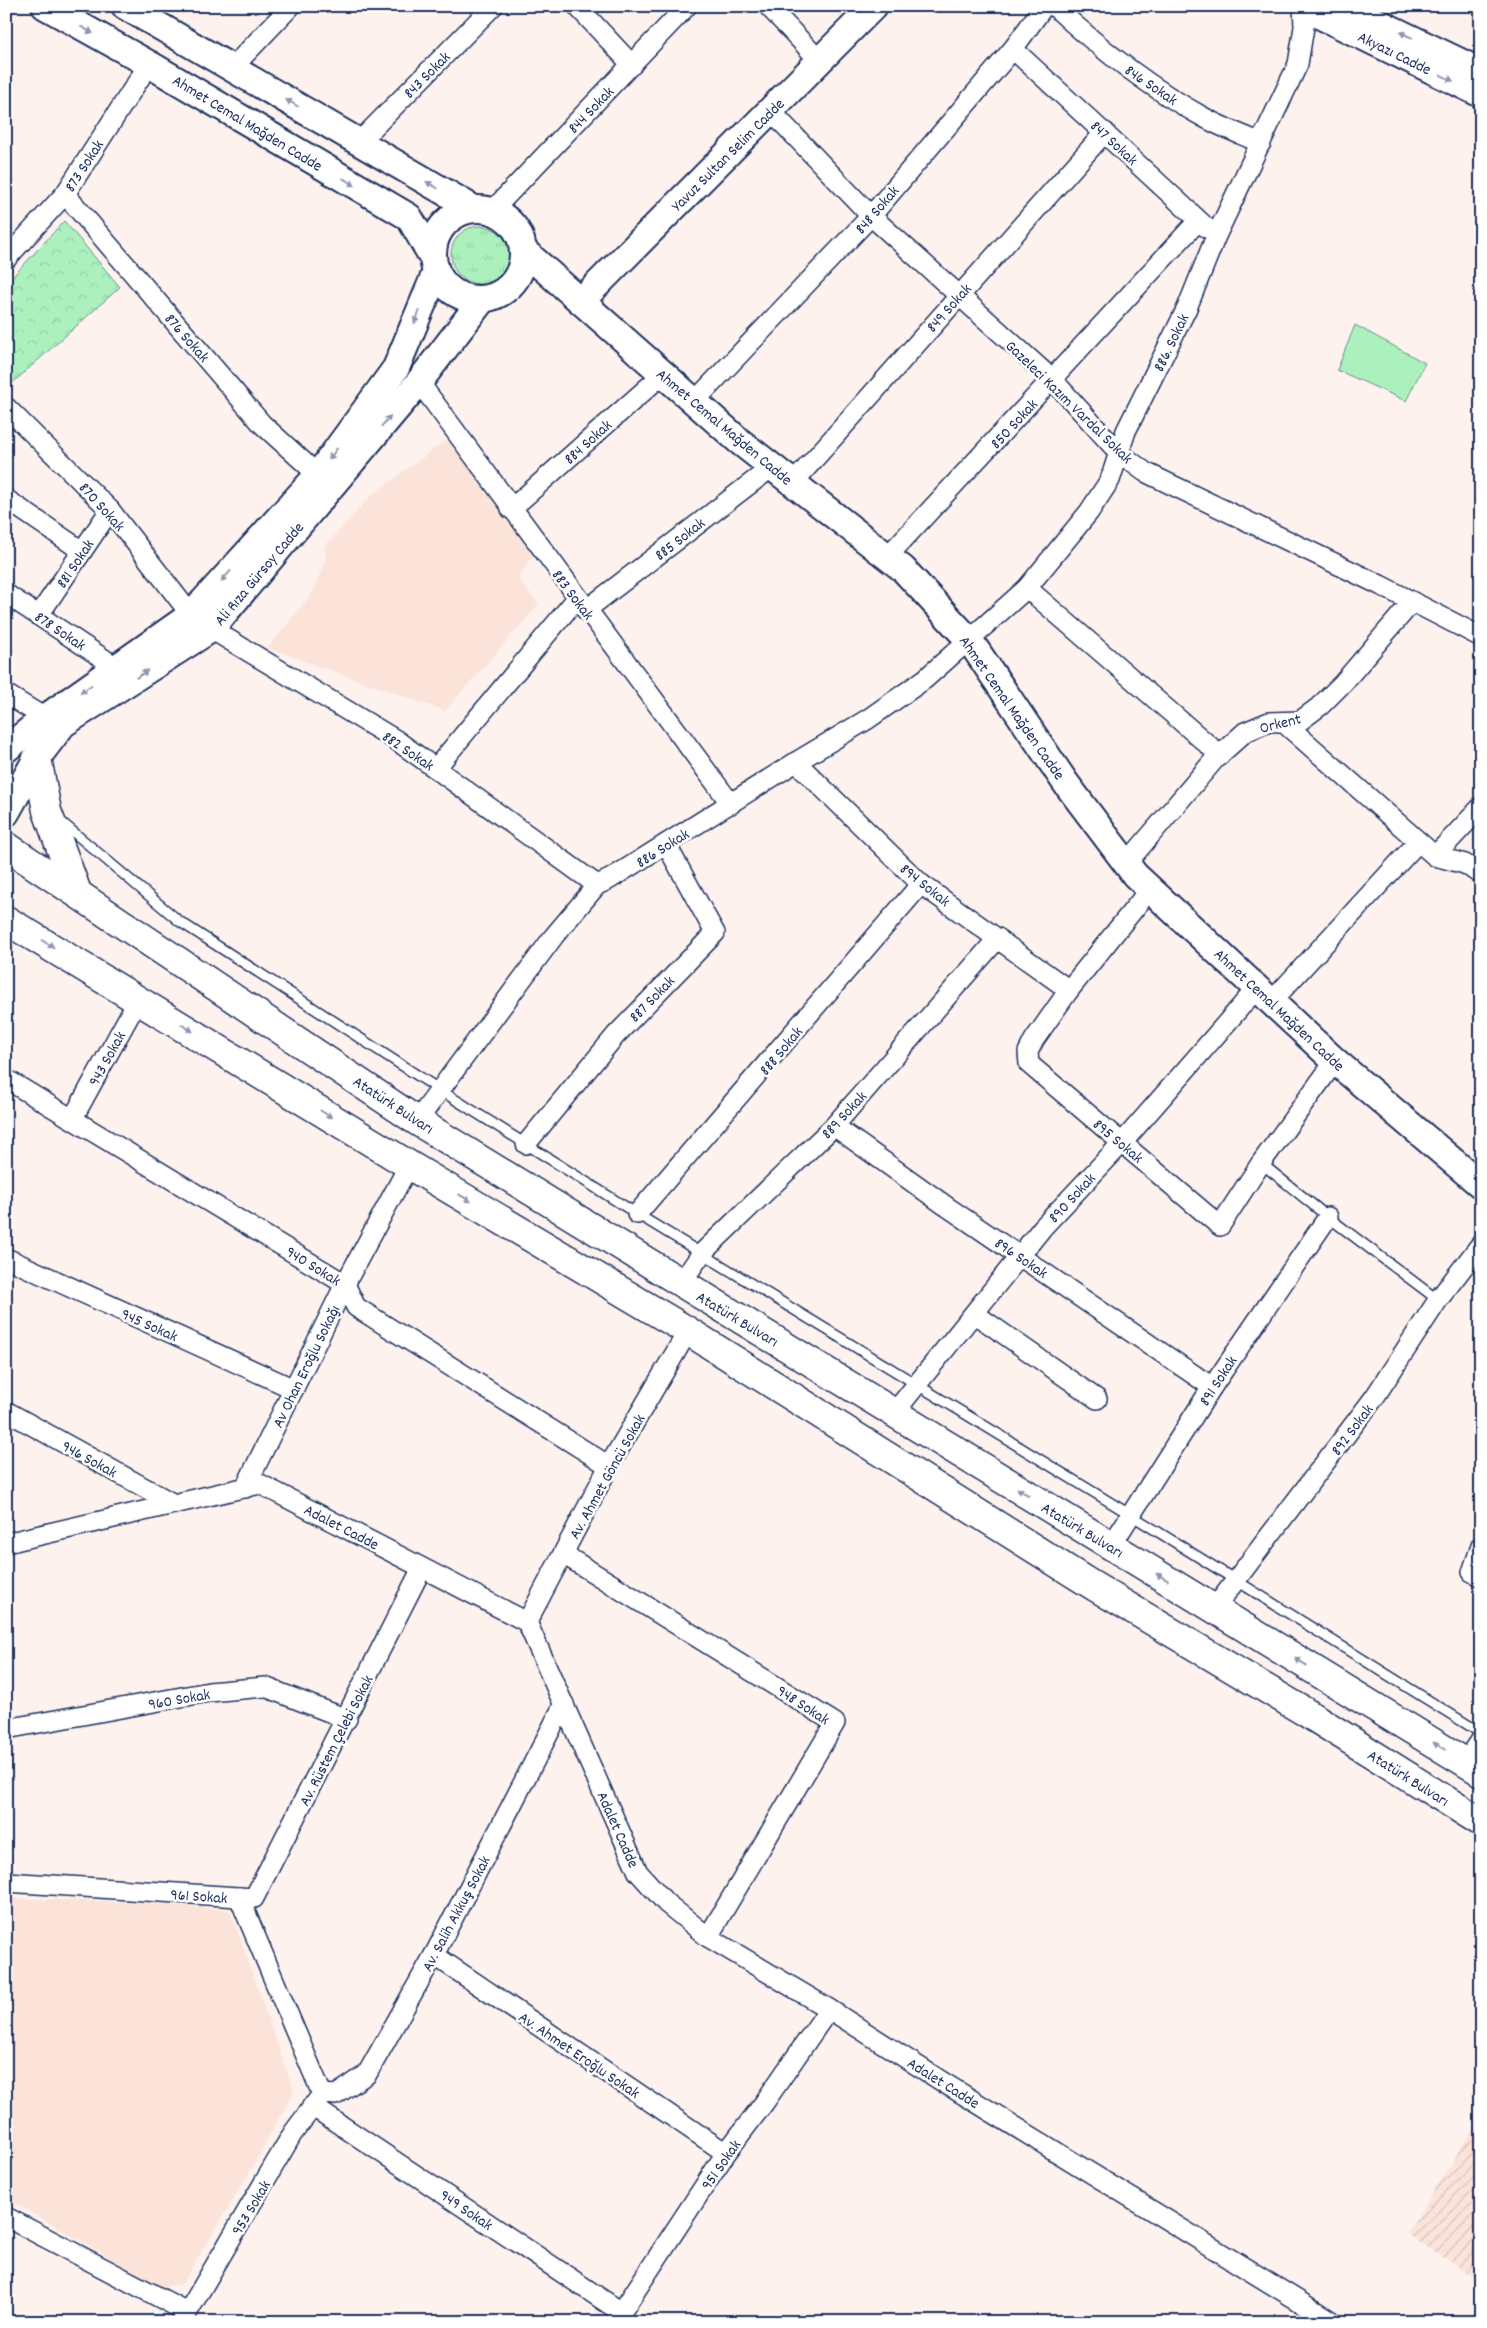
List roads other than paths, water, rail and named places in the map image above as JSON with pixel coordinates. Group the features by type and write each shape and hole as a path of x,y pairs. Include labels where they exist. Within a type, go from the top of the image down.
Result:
{"highway":[{"path":"37,758 47,811 77,892"},
{"name":"Atatürk Bulvarı","path":"6,846 418,1121 1214,1609 1476,1758"},
{"name":"Atatürk Bulvarı","path":"6,920 139,998 409,1165 688,1331 1083,1580 1307,1713 1481,1822"}],"main road":[{"name":"Ahmet Cemal Mağden Cadde","path":"45,6 149,64 409,218 435,265"},
{"path":"126,6 359,142 483,210 504,217 514,226 524,251 522,265 517,278 508,289 496,296 482,300 468,299 455,293 444,284 435,265 434,244 444,226 460,213 483,210"},
{"name":"Yavuz Sultan Selim Cadde","path":"581,301 874,6"},
{"name":"Akyazı Cadde","path":"1312,6 1319,15 1481,94"},
{"name":"Akyazı Cadde","path":"1344,6 1481,72"},
{"name":"Ahmet Cemal Mağden Cadde","path":"524,251 772,467 903,570 970,641 1065,782 1126,864 1150,889 1335,1061 1481,1185"},
{"name":"Ali Rıza Gürsoy Cadde","path":"6,749 45,718 116,667 201,622 318,475 396,368 435,265"},
{"name":"Ali Rıza Gürsoy Cadde","path":"6,813 37,758 63,724 201,622 419,382 482,300"}],"street":[{"path":"232,68 291,6"},
{"name":"843 Sokak","path":"359,142 492,6"},
{"path":"577,6 632,65"},
{"name":"844 Sokak","path":"483,210 632,65 687,6"},
{"path":"768,6 820,60"},
{"name":"848 Sokak","path":"695,401 871,216 1013,49 1044,6"},
{"name":"846 Sokak","path":"1054,6 1093,42 1147,83 1206,119 1261,143"},
{"name":"886. Sokak","path":"970,641 1027,588 1094,504 1110,480 1126,431 1187,308 1216,236 1298,64 1304,27 1303,6"},
{"name":"847 Sokak","path":"1013,49 1216,236"},
{"name":"873 Sokak","path":"6,258 64,194 149,64"},
{"name":"Gazeleci Kazım Vardal Sokak","path":"770,110 871,216 1053,380 1118,452 1145,472 1182,491 1481,637"},
{"name":"849 Sokak","path":"793,484 1105,132"},
{"name":"876 Sokak","path":"64,194 262,424 318,475"},
{"name":"850 Sokak","path":"887,557 1053,380 1198,221"},
{"name":"884 Sokak","path":"511,509 663,374"},
{"name":"883 Sokak","path":"419,382 581,604 731,804"},
{"name":"870 Sokak","path":"6,407 110,510 201,622"},
{"name":"885 Sokak","path":"436,768 581,604 772,467"},
{"path":"6,499 82,551"},
{"name":"881 Sokak","path":"39,616 110,510"},
{"path":"1027,588 1220,755"},
{"name":"878 Sokak","path":"6,594 116,667"},
{"name":"Orkent","path":"1126,864 1220,755 1244,732 1268,722 1300,721 1320,706 1343,683 1412,602"},
{"name":"882 Sokak","path":"201,622 396,740 597,885"},
{"name":"886 Sokak","path":"418,1121 554,936 597,885 731,804 796,762 868,720 925,679 970,641"},
{"path":"6,694 45,718"},
{"path":"1283,722 1435,856 1465,864 1481,875"},
{"name":"894 Sokak","path":"796,762 921,884 1069,990"},
{"path":"1435,856 1481,807"},
{"path":"1265,994 1418,842"},
{"name":"887 Sokak","path":"526,1144 616,1035 715,933 666,844"},
{"name":"888 Sokak","path":"637,1214 921,884"},
{"name":"895 Sokak","path":"1150,889 1069,990 1034,1040 1028,1052 1029,1064 1220,1226 1261,1163 1335,1061"},
{"name":"889 Sokak","path":"681,1283 702,1253 834,1126 998,938"},
{"name":"890 Sokak","path":"894,1413 1043,1227 1265,994"},
{"name":"943 Sokak","path":"73,1118 139,998"},
{"name":"940 Sokak","path":"6,1079 345,1284 356,1307 609,1466"},
{"name":"896 Sokak","path":"834,1126 946,1206 1212,1387"},
{"name":"Av Ohan Eroğlu Sokağı","path":"245,1488 345,1284 409,1165"},
{"name":"891 Sokak","path":"1111,1546 1212,1387 1328,1217"},
{"name":"892 Sokak","path":"1214,1609 1374,1398 1438,1300 1481,1244"},
{"name":"945 Sokak","path":"6,1258 294,1389"},
{"path":"974,1314 1097,1399"},
{"name":"Av. Ahmet Göncü Sokak","path":"527,1622 609,1466 688,1331"},
{"name":"946 Sokak","path":"6,1411 174,1504"},
{"name":"Adalet Cadde","path":"6,1543 260,1484 527,1622 638,1872 666,1903 708,1937 830,2009 946,2084 1334,2322"},
{"path":"1476,1574 1481,1546"},
{"name":"948 Sokak","path":"563,1554 835,1723 708,1937"},
{"name":"Av. Rüstem Çelebi Sokak","path":"239,1897 254,1898 347,1719 422,1568"},
{"name":"960 Sokak","path":"6,1729 209,1692 265,1687 347,1719"},
{"name":"Av. Salih Akkuş Sokak","path":"317,2100 336,2095 367,2074 434,1955 564,1704"},
{"name":"961 Sokak","path":"6,1882 239,1897 317,2100"},
{"name":"Av. Ahmet Eroğlu Sokak","path":"434,1955 726,2153"},
{"name":"951 Sokak","path":"618,2317 726,2153 764,2103 830,2009"},
{"name":"953 Sokak","path":"185,2317 293,2133 317,2100"},
{"name":"949 Sokak","path":"317,2100 618,2317"},
{"path":"6,2217 185,2317"}],"lane":[{"path":"47,811 179,921 440,1090 637,1214 1131,1515 1481,1733"},
{"path":"1261,1163 1328,1217 1438,1300"}]}
